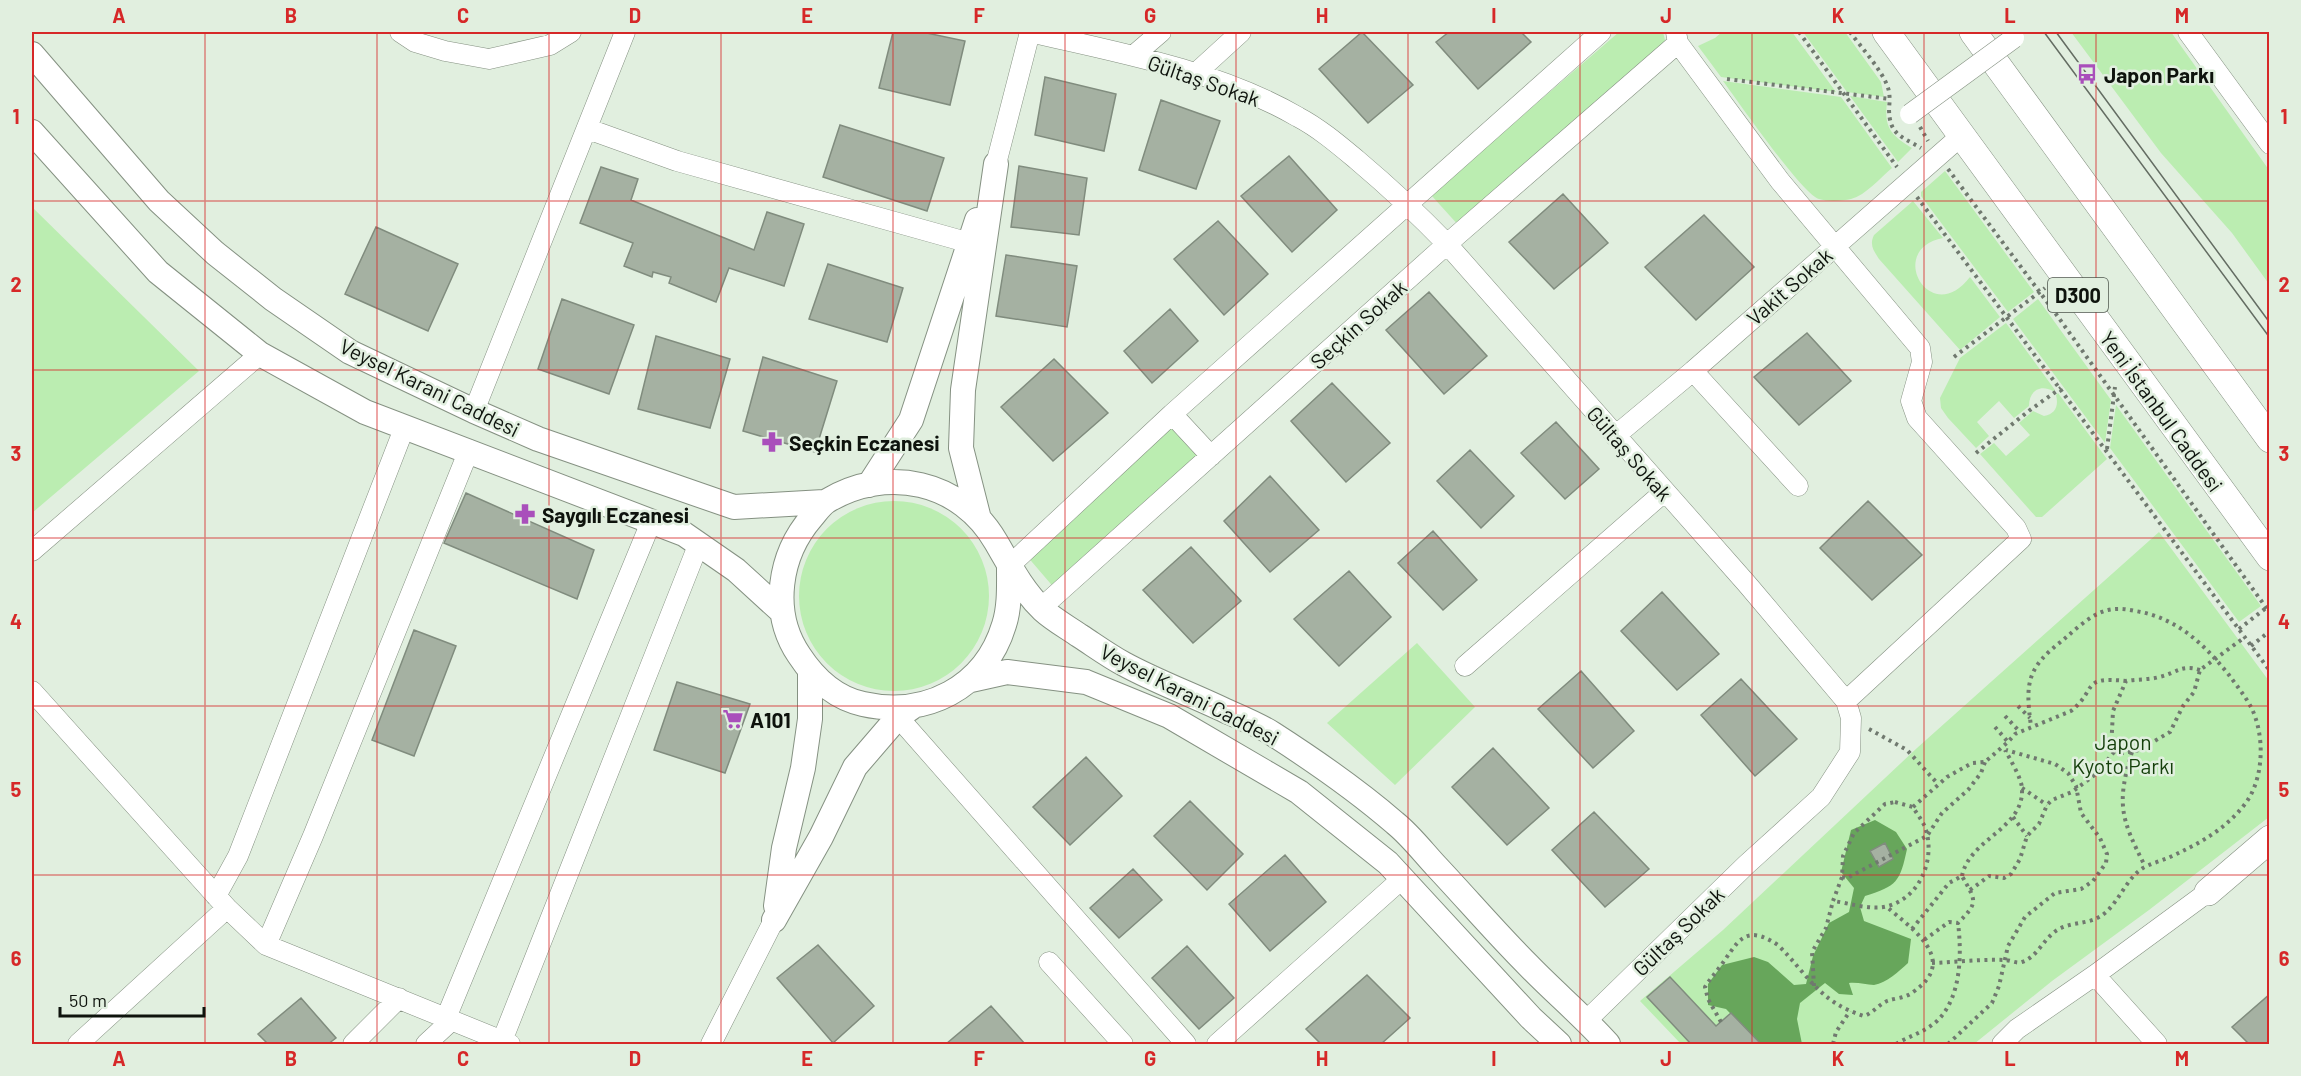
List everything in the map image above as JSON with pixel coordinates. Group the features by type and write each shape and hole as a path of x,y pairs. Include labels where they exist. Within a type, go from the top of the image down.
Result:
{"highway":[{"name":"Yeni İstanbul Caddesi","path":"1886,32 2270,557"},
{"path":"1973,32 2270,439"},
{"path":"2208,892 2270,839"},
{"path":"2208,892 2270,858"}],"main road":[{"name":"Veysel Karani Caddesi","path":"32,54 159,201 215,253 264,293 350,352 538,439 734,507 824,502"},
{"name":"Veysel Karani Caddesi","path":"32,132 159,272 260,354 365,412 684,534 736,570 782,612"},
{"path":"869,485 911,420 996,164"},
{"path":"980,519 961,448 963,390 996,164"},
{"path":"904,713 856,703 831,690 810,672 791,644 782,612 781,584 787,557 801,530 824,502 869,485 890,481 923,484 954,497 980,519"},
{"name":"Veysel Karani Caddesi","path":"980,519 1019,583 1041,608 1055,619 1123,663 1270,732 1397,824 1529,967 1587,1020 1608,1044"},
{"path":"774,920 821,837 855,766 904,713 943,698 971,680 992,654 1005,623 1009,566"},
{"path":"774,920 784,848 802,768 810,719 810,672"},
{"name":"Veysel Karani Caddesi","path":"971,680 1007,672 1086,682 1169,716 1299,792 1388,863 1531,1018 1559,1044"}],"street":[{"path":"400,32 415,42 444,51 489,59 550,45 571,32"},
{"path":"474,411 626,32"},
{"path":"996,164 1030,32"},
{"name":"Gültaş Sokak","path":"1030,32 1133,56 1238,87 1299,117 1341,147 1407,202 1447,244 1747,584 1849,710 1850,752 1821,797 1746,865 1587,1020"},
{"path":"1133,56 1161,32"},
{"path":"1195,74 1241,32"},
{"path":"1009,566 1172,414 1407,202 1601,32"},
{"path":"2188,32 2270,144"},
{"path":"1677,37 1705,80 1780,181 1920,348 1922,362 1911,401 1917,418 2016,528 2020,539 1849,710"},
{"name":"Seçkin Sokak","path":"1041,608 1677,37"},
{"path":"1910,114 2014,38"},
{"path":"588,129 678,162 970,243"},
{"name":"Vakit Sokak","path":"1615,436 1693,371 1961,136"},
{"path":"32,551 260,354"},
{"path":"1693,371 1798,486"},
{"path":"1172,414 1210,456"},
{"path":"78,1044 221,902 405,426"},
{"path":"266,945 469,450"},
{"path":"1465,666 1664,492"},
{"path":"426,1044 449,1019 651,522"},
{"path":"32,691 221,902 266,945 506,1043 699,543"},
{"path":"904,713 1186,1044"},
{"path":"1217,1044 1403,878"},
{"path":"2002,1044 2018,1029 2208,892"},
{"path":"711,1044 774,920"},
{"path":"1049,962 1123,1044"},
{"path":"2095,975 2157,1044"},
{"path":"352,1044 399,998"}],"path":[{"path":"1799,32 1899,170"},
{"path":"1850,32 1886,82 1890,99 1889,117 1893,129 1902,138 1937,157 1950,170 2270,613"},
{"path":"1705,80 1723,79 1890,99"},
{"path":"1913,191 2270,671"},
{"path":"1954,357 2045,288"},
{"path":"2107,450 2115,387"},
{"path":"1976,453 2061,388"},
{"path":"2239,629 2266,608"},
{"path":"1932,963 2006,960 2022,962 2034,954 2057,930 2068,925 2096,919 2116,900 2134,874 2145,866 2212,836 2232,819 2246,802 2256,781 2260,762 2260,736 2252,710 2239,687 2202,643 2154,614 2109,609 2083,624 2038,661 2030,680 2027,699 2031,726"},
{"path":"2251,646 2270,631"},
{"path":"2114,752 2132,752 2170,732 2183,706 2194,692 2200,670 2245,637"},
{"path":"1913,807 1938,784 1972,763 1985,762 2005,748 2019,731 2077,707 2090,684 2099,680 2126,681 2157,678 2190,667 2200,670"},
{"path":"2114,752 2110,744 2113,711 2126,681"},
{"path":"2018,706 2030,719"},
{"path":"1849,710 1890,742 1907,750 1938,784"},
{"path":"2005,716 2019,731"},
{"path":"1995,727 2008,742"},
{"path":"1948,1044 1992,1003 2011,939 2025,916 2055,893 2081,889 2093,881 2106,863 2107,854 2100,838 2081,813 2076,786 2068,773 2055,764 2005,748"},
{"path":"1958,923 1972,909 1974,901 1962,876 1964,869 1978,848 2013,817 2020,801 2022,788 2005,748"},
{"path":"1970,890 1989,876 2004,878 2011,874 2020,859 2027,836 2039,824 2047,805 2052,800 2072,792 2076,786 2096,774 2114,752"},
{"path":"2132,752 2121,792 2122,807 2132,841 2145,866"},
{"path":"1842,877 1847,878 1927,836 1942,813 1968,790 1981,773 1985,762"},
{"path":"2022,788 2047,805"},
{"path":"1814,986 1812,952 1826,928 1833,901 1842,877 1843,856 1847,843 1854,832 1885,804 1895,802 1913,807 1922,820 1929,850 1927,865 1921,879 1901,901 1887,907 1833,901"},
{"path":"2013,817 2027,836"},
{"path":"1912,928 1949,883 1962,876"},
{"path":"1721,1022 1708,999 1705,987 1732,946 1750,935 1771,940 1833,1003 1864,1016 1879,1005 1913,993 1929,974 1932,954 1924,940 1887,907"},
{"path":"1924,940 1949,922 1958,923"},
{"path":"1896,1044 1921,1033 1936,1022 1950,1004 1959,962 1958,923"},
{"path":"1833,1044 1836,1032 1850,1011"}],"green space":[{"path":"1619,32 1663,32 1665,40 1662,47 1460,227 1431,195"},
{"path":"1722,32 1792,32 1836,92 1721,77 1698,46"},
{"path":"1803,32 1845,32 1881,82 1884,97 1847,92"},
{"path":"2071,32 2171,32 2269,170 2269,284 2232,233 2161,153"},
{"path":"1723,81 1841,97 1892,168 1857,197 1840,201 1819,199 1799,182 1785,165"},
{"path":"1850,96 1887,102 1890,130 1898,139 1912,148 1898,162"},
{"path":"1945,171 2034,292 2008,312 1921,196 1921,192"},
{"path":"1913,201 1943,238 1926,245 1917,256 1916,269 1920,281 1929,290 1941,294 1955,291 1970,277 2000,317 1960,350 1879,259 1873,248 1874,235"},
{"path":"32,207 199,371 32,513"},
{"path":"2038,299 2111,400 2105,443 2013,319"},
{"path":"2006,323 2055,390 2044,388 2036,390 2031,396 2029,406 2014,418 1999,401 1977,422 1989,436 1976,448 1948,418 1941,408 1940,398 1960,358"},
{"path":"2058,393 2107,459 2042,517 2036,517 1980,454 1994,443 2006,456 2030,435 2019,423 2033,411 2044,416 2051,413 2056,406"},
{"path":"2116,405 2261,606 2239,622 2110,448"},
{"path":"1171,427 1200,458 1056,590 1026,555"},
{"path":"894,501 921,505 947,517 961,529 973,543 985,569 989,596 985,623 973,649 961,663 947,675 921,687 894,691 867,687 841,675 827,663 815,649 803,623 799,596 803,569 815,543 827,529 841,517 867,505"},
{"name":"Japon Kyoto Parkı","path":"2159,532 2269,681 2269,817 2149,910 2052,981 1974,1044 1681,1044 1640,1001 1723,930 1917,748"},
{"path":"1417,643 1475,707 1395,785 1327,723"}],"shaded area":[{"path":"1875,820 1896,832 1907,849 1902,869 1895,881 1884,889 1865,896 1860,907 1864,921 1911,939 1908,963 1879,984 1849,983 1853,995 1839,994 1825,983 1800,1003 1797,1019 1802,1044 1760,1044 1726,1009 1708,1005 1708,984 1722,965 1754,957 1768,962 1794,985 1806,984 1813,956 1829,923 1849,912 1854,888 1841,872 1851,830"}],"building":[{"path":"893,32 922,32 965,41 950,105 879,88"},
{"path":"1362,32 1413,85 1368,123 1319,69"},
{"path":"1449,32 1521,32 1531,42 1478,89 1436,42"},
{"path":"1045,77 1116,94 1104,151 1035,135"},
{"path":"1161,100 1220,121 1196,189 1139,170"},
{"path":"840,125 944,158 927,211 823,177"},
{"path":"1289,156 1337,210 1292,252 1241,196"},
{"path":"1019,166 1087,178 1079,235 1011,227"},
{"path":"601,167 638,179 631,200 754,250 767,212 804,224 784,286 729,268 716,302 669,283 671,277 653,272 652,277 624,266 633,243 580,223"},
{"path":"1563,194 1608,243 1554,289 1509,242"},
{"path":"1704,215 1754,267 1696,320 1645,267"},
{"path":"1218,221 1268,274 1224,315 1174,259"},
{"path":"376,227 458,264 428,331 345,294"},
{"path":"1006,255 1077,266 1067,327 996,316"},
{"path":"828,264 903,288 887,342 809,319"},
{"path":"1429,292 1487,356 1444,394 1386,330"},
{"path":"562,299 634,325 609,394 538,369"},
{"path":"1170,309 1198,341 1152,383 1124,351"},
{"path":"1807,333 1851,381 1799,425 1754,377"},
{"path":"656,336 730,359 710,428 638,409"},
{"path":"763,357 837,381 815,452 743,431"},
{"path":"1054,359 1108,413 1053,461 1001,407"},
{"path":"1332,383 1390,443 1346,482 1291,421"},
{"path":"1556,422 1599,469 1565,499 1521,453"},
{"path":"1470,450 1514,496 1481,528 1437,481"},
{"path":"1270,476 1319,530 1270,572 1224,521"},
{"path":"466,493 594,550 577,599 444,543"},
{"path":"1868,501 1922,555 1872,600 1820,548"},
{"path":"1433,531 1477,580 1443,610 1398,563"},
{"path":"1191,547 1241,601 1193,643 1143,590"},
{"path":"1349,571 1391,617 1339,666 1294,619"},
{"path":"1662,592 1719,654 1677,690 1621,631"},
{"path":"414,630 456,646 414,756 372,740"},
{"path":"1581,671 1634,731 1593,768 1538,709"},
{"path":"1741,679 1797,739 1755,776 1701,715"},
{"path":"677,682 750,704 725,773 654,750"},
{"path":"1493,748 1549,808 1507,845 1452,787"},
{"path":"1086,757 1122,796 1070,845 1033,807"},
{"path":"1190,801 1243,854 1207,890 1154,836"},
{"path":"1594,812 1649,869 1605,907 1552,850"},
{"path":"1885,843 1893,859 1879,867 1870,851"},
{"path":"1285,855 1326,902 1270,951 1229,904"},
{"path":"1133,869 1162,900 1119,938 1090,908"},
{"path":"818,945 874,1006 833,1043 777,978"},
{"path":"1187,946 1234,998 1199,1029 1152,978"},
{"path":"1367,975 1410,1018 1381,1044 1321,1044 1306,1029"},
{"path":"1670,977 1716,1026 1731,1013 1761,1044 1691,1044 1647,997"},
{"path":"2270,994 2270,1044 2249,1044 2232,1027"},
{"path":"301,998 336,1038 328,1044 268,1044 258,1034"},
{"path":"991,1006 1025,1044 946,1044"}],"tram line":[{"path":"2044,32 2270,338"},
{"path":"2056,32 2270,323"}],"place":[{"name":"Japon Parkı","path":"2087,74"},
{"name":"Seçkin Eczanesi","path":"772,442"},
{"name":"Saygılı Eczanesi","path":"525,514"},
{"name":"A101","path":"733,719"}]}
